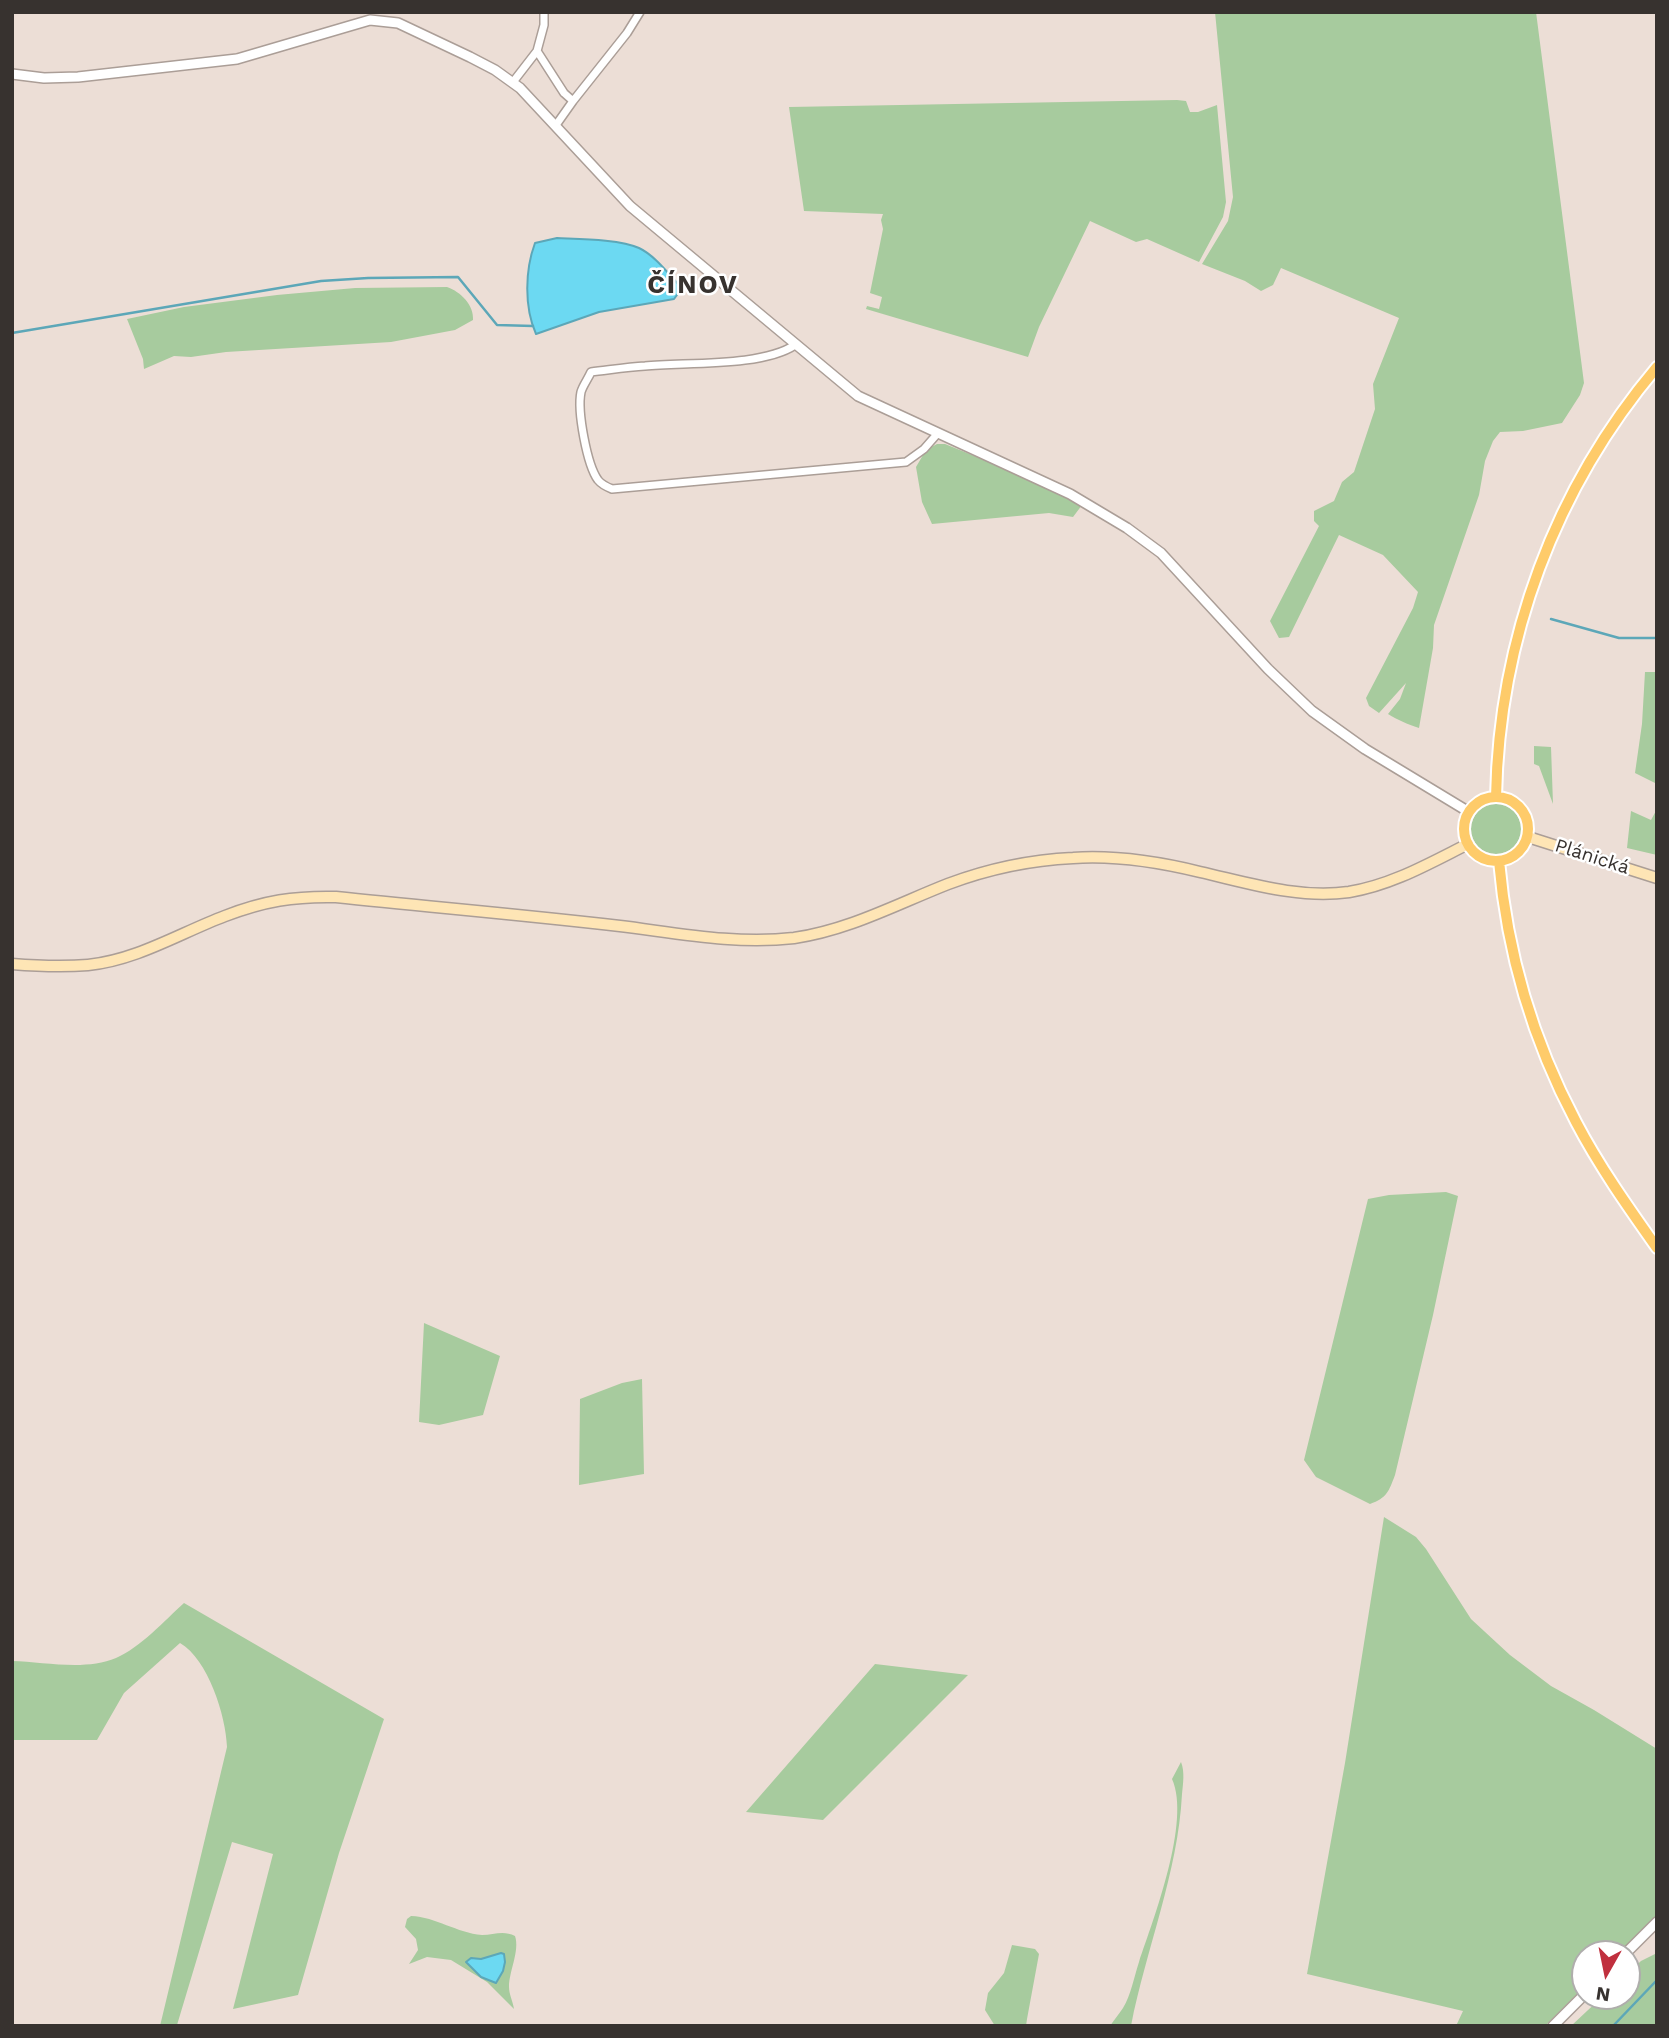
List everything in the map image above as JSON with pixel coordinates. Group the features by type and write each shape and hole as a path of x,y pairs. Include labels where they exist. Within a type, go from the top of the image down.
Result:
{"main road":[{"path":"1496,797 1501,723 1509,671 1522,618 1538,571 1560,517 1589,462 1621,414 1657,368"},
{"path":"1496,797 1513,801 1523,810 1528,823 1528,836 1517,854 1499,861 1482,858 1468,844 1464,829 1469,812 1480,801 1496,797"},
{"name":"Plánická","path":"1528,836 1657,878"},
{"path":"12,964 89,965 144,951 225,915 296,896 336,897 753,940 822,933 981,873 1025,863 1075,858 1150,862 1298,893 1334,893 1368,888 1405,875 1468,844"},
{"path":"1499,861 1505,915 1518,974 1550,1068 1593,1151 1657,1248"}],"street":[{"path":"513,82 537,51 544,25 544,12"},
{"path":"556,125 640,12"},
{"path":"12,74 44,78 78,77 237,59 359,22 381,20 414,29 479,61 513,82 630,206 858,396 1070,494 1128,528 1161,553 1268,669 1312,711 1358,744 1469,812"},
{"path":"537,51 564,93 573,102"},
{"path":"795,345 782,353 740,360 591,372 581,392 580,403 584,438 597,479 612,489 905,462 924,449 938,433"},
{"path":"1639,1940 1657,1922"},
{"path":"1553,2026 1571,2008"}],"green space":[{"path":"1215,12 1536,12 1584,383 1580,395 1562,423 1523,431 1500,432 1493,441 1485,461 1479,495 1434,625 1433,648 1419,728 1388,714 1400,699 1406,683 1379,713 1369,706 1366,698 1413,608 1418,592 1383,555 1339,535 1289,637 1279,638 1270,621 1319,526 1314,521 1314,511 1334,501 1342,482 1354,472 1375,409 1373,384 1399,318 1281,268 1273,285 1261,291 1245,281 1202,264 1228,221 1233,197"},
{"path":"1186,101 1190,112 1217,105 1226,202 1223,217 1199,262 1147,239 1136,242 1090,221 1039,327 1028,357 866,309 867,306 879,309 882,297 870,293 883,229 883,214 804,211 789,107"},
{"path":"447,287 466,300 473,314 473,320 455,330 391,342 174,356 144,369 143,359 127,319 184,307 277,295 355,288"},
{"path":"937,444 945,444 977,457 1082,505 1073,517 1049,513 932,524 922,502 916,467 926,450"},
{"path":"1645,672 1657,672 1657,784 1635,773 1642,724"},
{"path":"1534,746 1551,747 1553,804 1539,766 1534,764"},
{"path":"1496,804 1514,811 1521,829 1514,847 1496,854 1478,847 1471,829 1478,811"},
{"path":"1657,809 1657,855 1627,848 1631,811 1651,820"},
{"path":"1446,1192 1458,1196 1395,1475 1387,1493 1370,1504 1316,1477 1304,1460 1368,1199 1389,1195"},
{"path":"424,1323 500,1356 483,1415 439,1425 419,1422"},
{"path":"642,1379 644,1474 579,1485 580,1399 622,1383"},
{"path":"1384,1517 1416,1537 1471,1619 1510,1655 1551,1686 1657,1749 1657,1918 1633,1940 1571,1940 1571,2000 1545,2026 1456,2026 1463,2011 1307,1974 1345,1763"},
{"path":"184,1603 384,1719 339,1853 298,1995 233,2009 273,1854 232,1842 177,2025 160,2026 227,1747 214,1689 199,1662 180,1643 124,1693 97,1740 12,1740 12,1661 78,1665 116,1658 143,1641"},
{"path":"875,1664 968,1675 823,1820 746,1812"},
{"path":"1181,1762 1183,1782 1174,1853 1131,2026 1110,2026 1128,1997 1168,1870 1177,1819 1177,1797 1172,1779"},
{"path":"411,1916 429,1919 473,1934 502,1933 515,1936 516,1948 509,1987 514,2009 487,1982 451,1960 427,1957 409,1964 418,1950 416,1939 405,1927"},
{"path":"1012,1945 1035,1949 1039,1954 1026,2026 995,2026 985,2010 988,1993 1004,1973"},
{"path":"1657,1953 1657,2026 1571,2026 1588,2010 1641,2010 1641,1961"}],"water":[{"path":"557,238 610,241 639,248 660,264 679,285 680,291 674,299 599,312 536,334 528,300 532,254 535,243"},
{"path":"504,1954 505,1962 496,1983 481,1977 466,1962 471,1958 481,1959"}],"waterway":[{"path":"12,333 321,281 368,278 458,277 497,325 533,326"},
{"path":"1551,619 1619,638 1657,638"},
{"path":"1613,2026 1657,1980"}],"district":[{"name":"ČÍNOV","path":"693,285"}]}
